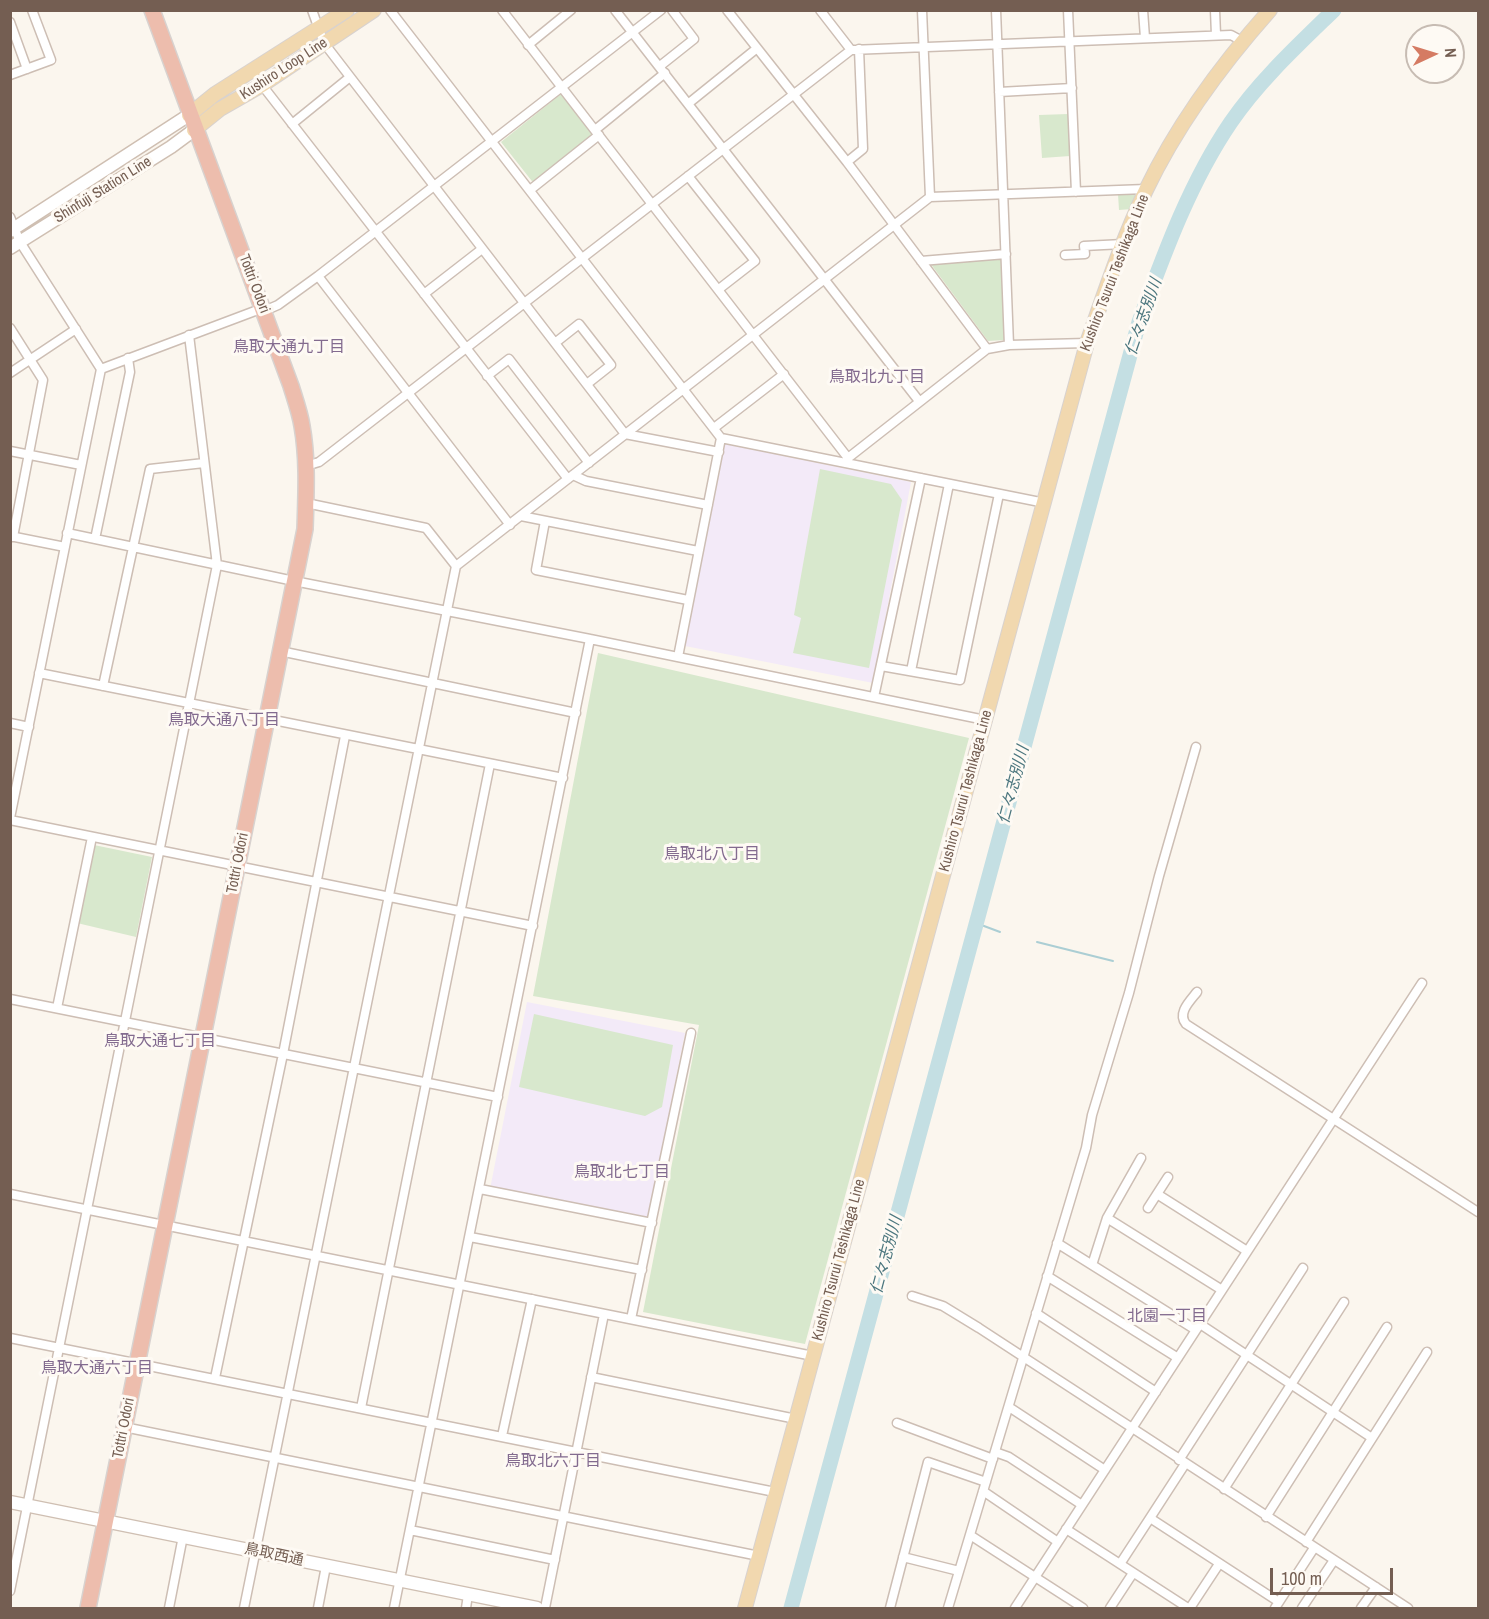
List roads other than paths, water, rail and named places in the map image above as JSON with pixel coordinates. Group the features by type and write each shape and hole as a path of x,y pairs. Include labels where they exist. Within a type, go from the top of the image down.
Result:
{"highway":[{"name":"Tottri Odori","path":"88,1608 305,529 306,466 302,426 291,386 152,10"}],"main road":[{"name":"Kushiro Loop Line","path":"192,122 215,94 347,10"},
{"name":"Kushiro Loop Line","path":"192,122 262,85 375,10"},
{"name":"Kushiro Tsurui Teshikaga Line","path":"745,1608 1087,344 1123,244 1146,189 1176,136 1212,81 1270,10"}],"street":[{"path":"10,75 51,60 32,10"},
{"path":"312,10 324,43 625,434 718,452"},
{"path":"390,10 721,438 848,461 1045,503"},
{"path":"502,10 784,374 848,461"},
{"path":"528,45 572,10"},
{"path":"615,10 919,401"},
{"path":"101,369 189,335 278,305 661,10"},
{"path":"530,190 597,133 694,39 672,10"},
{"path":"727,10 847,162 987,349"},
{"path":"820,10 855,49 863,149 847,162"},
{"path":"922,10 930,197"},
{"path":"996,10 1009,345"},
{"path":"1068,10 1076,192"},
{"path":"1143,10 1144,38"},
{"path":"1215,10 1216,35"},
{"path":"10,22 27,69"},
{"path":"306,466 320,462 792,95 855,49 1216,35 1231,35 1242,42"},
{"path":"689,103 756,49"},
{"path":"292,124 350,77"},
{"path":"262,85 487,376 571,477 708,505"},
{"path":"999,92 1072,88"},
{"name":"Shinfuji Station Line","path":"12,225 192,122"},
{"name":"Shinfuji Station Line","path":"15,245 171,147 192,122"},
{"path":"688,176 754,261 719,290"},
{"path":"244,1608 456,566 930,197 1146,189"},
{"path":"12,225 15,245 101,369 29,727 14,781 10,819 533,926"},
{"path":"1065,255 1085,254 1084,246 1123,244"},
{"path":"424,294 482,249"},
{"path":"921,261 1006,254"},
{"path":"318,276 510,525"},
{"path":"555,343 579,324 610,365 587,384"},
{"path":"10,328 43,380 12,536 65,547"},
{"path":"10,374 75,329"},
{"path":"10,1591 217,565 189,335"},
{"path":"848,461 919,401 987,349 1009,345 1087,344"},
{"path":"95,539 130,372 128,358"},
{"path":"487,376 509,359 590,462"},
{"path":"714,429 784,374"},
{"path":"678,657 721,438"},
{"path":"10,451 81,465"},
{"path":"103,686 150,469 204,463"},
{"path":"874,697 921,478"},
{"path":"911,671 949,484"},
{"path":"881,666 960,680 999,494"},
{"path":"306,503 426,528 456,566"},
{"path":"521,516 698,551"},
{"path":"545,521 536,570 688,600"},
{"path":"67,533 986,720"},
{"path":"394,1608 590,639"},
{"path":"280,651 576,713"},
{"path":"39,673 563,778"},
{"path":"10,723 29,727"},
{"path":"215,1378 283,1053 345,736"},
{"path":"948,1608 1086,1148 1092,1115 1129,993 1159,876 1196,747"},
{"path":"361,1408 490,764"},
{"path":"57,1008 92,837"},
{"path":"1015,1608 1422,983"},
{"path":"1197,992 1182,1014 1186,1024 1479,1212"},
{"path":"10,999 498,1097"},
{"path":"632,1319 691,1033"},
{"path":"1092,1265 1107,1218 1141,1158"},
{"path":"1148,1208 1168,1177"},
{"path":"480,1189 652,1223"},
{"path":"10,1194 813,1356"},
{"path":"1157,1194 1247,1251"},
{"path":"1107,1218 1222,1290"},
{"path":"470,1237 642,1270"},
{"path":"1057,1243 1247,1354 1372,1438"},
{"path":"1120,1564 1150,1518 1247,1354 1303,1268"},
{"path":"1047,1276 1178,1358"},
{"path":"912,1296 943,1306 1408,1608"},
{"path":"502,1436 532,1299"},
{"path":"1224,1489 1344,1302"},
{"path":"1036,1313 1156,1392"},
{"path":"544,1608 604,1314"},
{"path":"1266,1516 1387,1327"},
{"path":"10,1338 775,1492"},
{"path":"1306,1542 1427,1352"},
{"path":"591,1377 796,1419"},
{"path":"1009,1407 1105,1470"},
{"path":"897,1423 994,1456 1009,1457 1082,1505"},
{"path":"124,1427 759,1556"},
{"path":"890,1608 928,1462 984,1487 1058,1542"},
{"name":"鳥取西通","path":"10,1502 537,1608"},
{"path":"1150,1518 1277,1605 1314,1548"},
{"path":"1066,1529 1189,1608 1219,1564"},
{"path":"410,1530 555,1560"},
{"path":"970,1535 1083,1608"},
{"path":"169,1608 183,1536"},
{"path":"903,1557 959,1571"},
{"path":"1302,1608 1334,1560"},
{"path":"318,1608 326,1566"},
{"path":"1110,1608 1133,1573"},
{"path":"1361,1608 1376,1587"},
{"path":"466,1608 468,1594"}],"waterway":[{"name":"仁々志別川","path":"791,1608 1139,322 1179,219 1216,145 1254,92 1334,10"},
{"path":"976,923 1000,932"},
{"path":"1037,942 1113,961"}],"district":[{"name":"鳥取大通九丁目","path":"289,348"},
{"name":"鳥取北九丁目","path":"877,378"},
{"name":"鳥取大通八丁目","path":"224,721"},
{"name":"鳥取北八丁目","path":"712,855"},
{"name":"鳥取大通七丁目","path":"160,1042"},
{"name":"鳥取北七丁目","path":"622,1173"},
{"name":"北園一丁目","path":"1167,1317"},
{"name":"鳥取大通六丁目","path":"97,1369"},
{"name":"鳥取北六丁目","path":"553,1462"}]}
